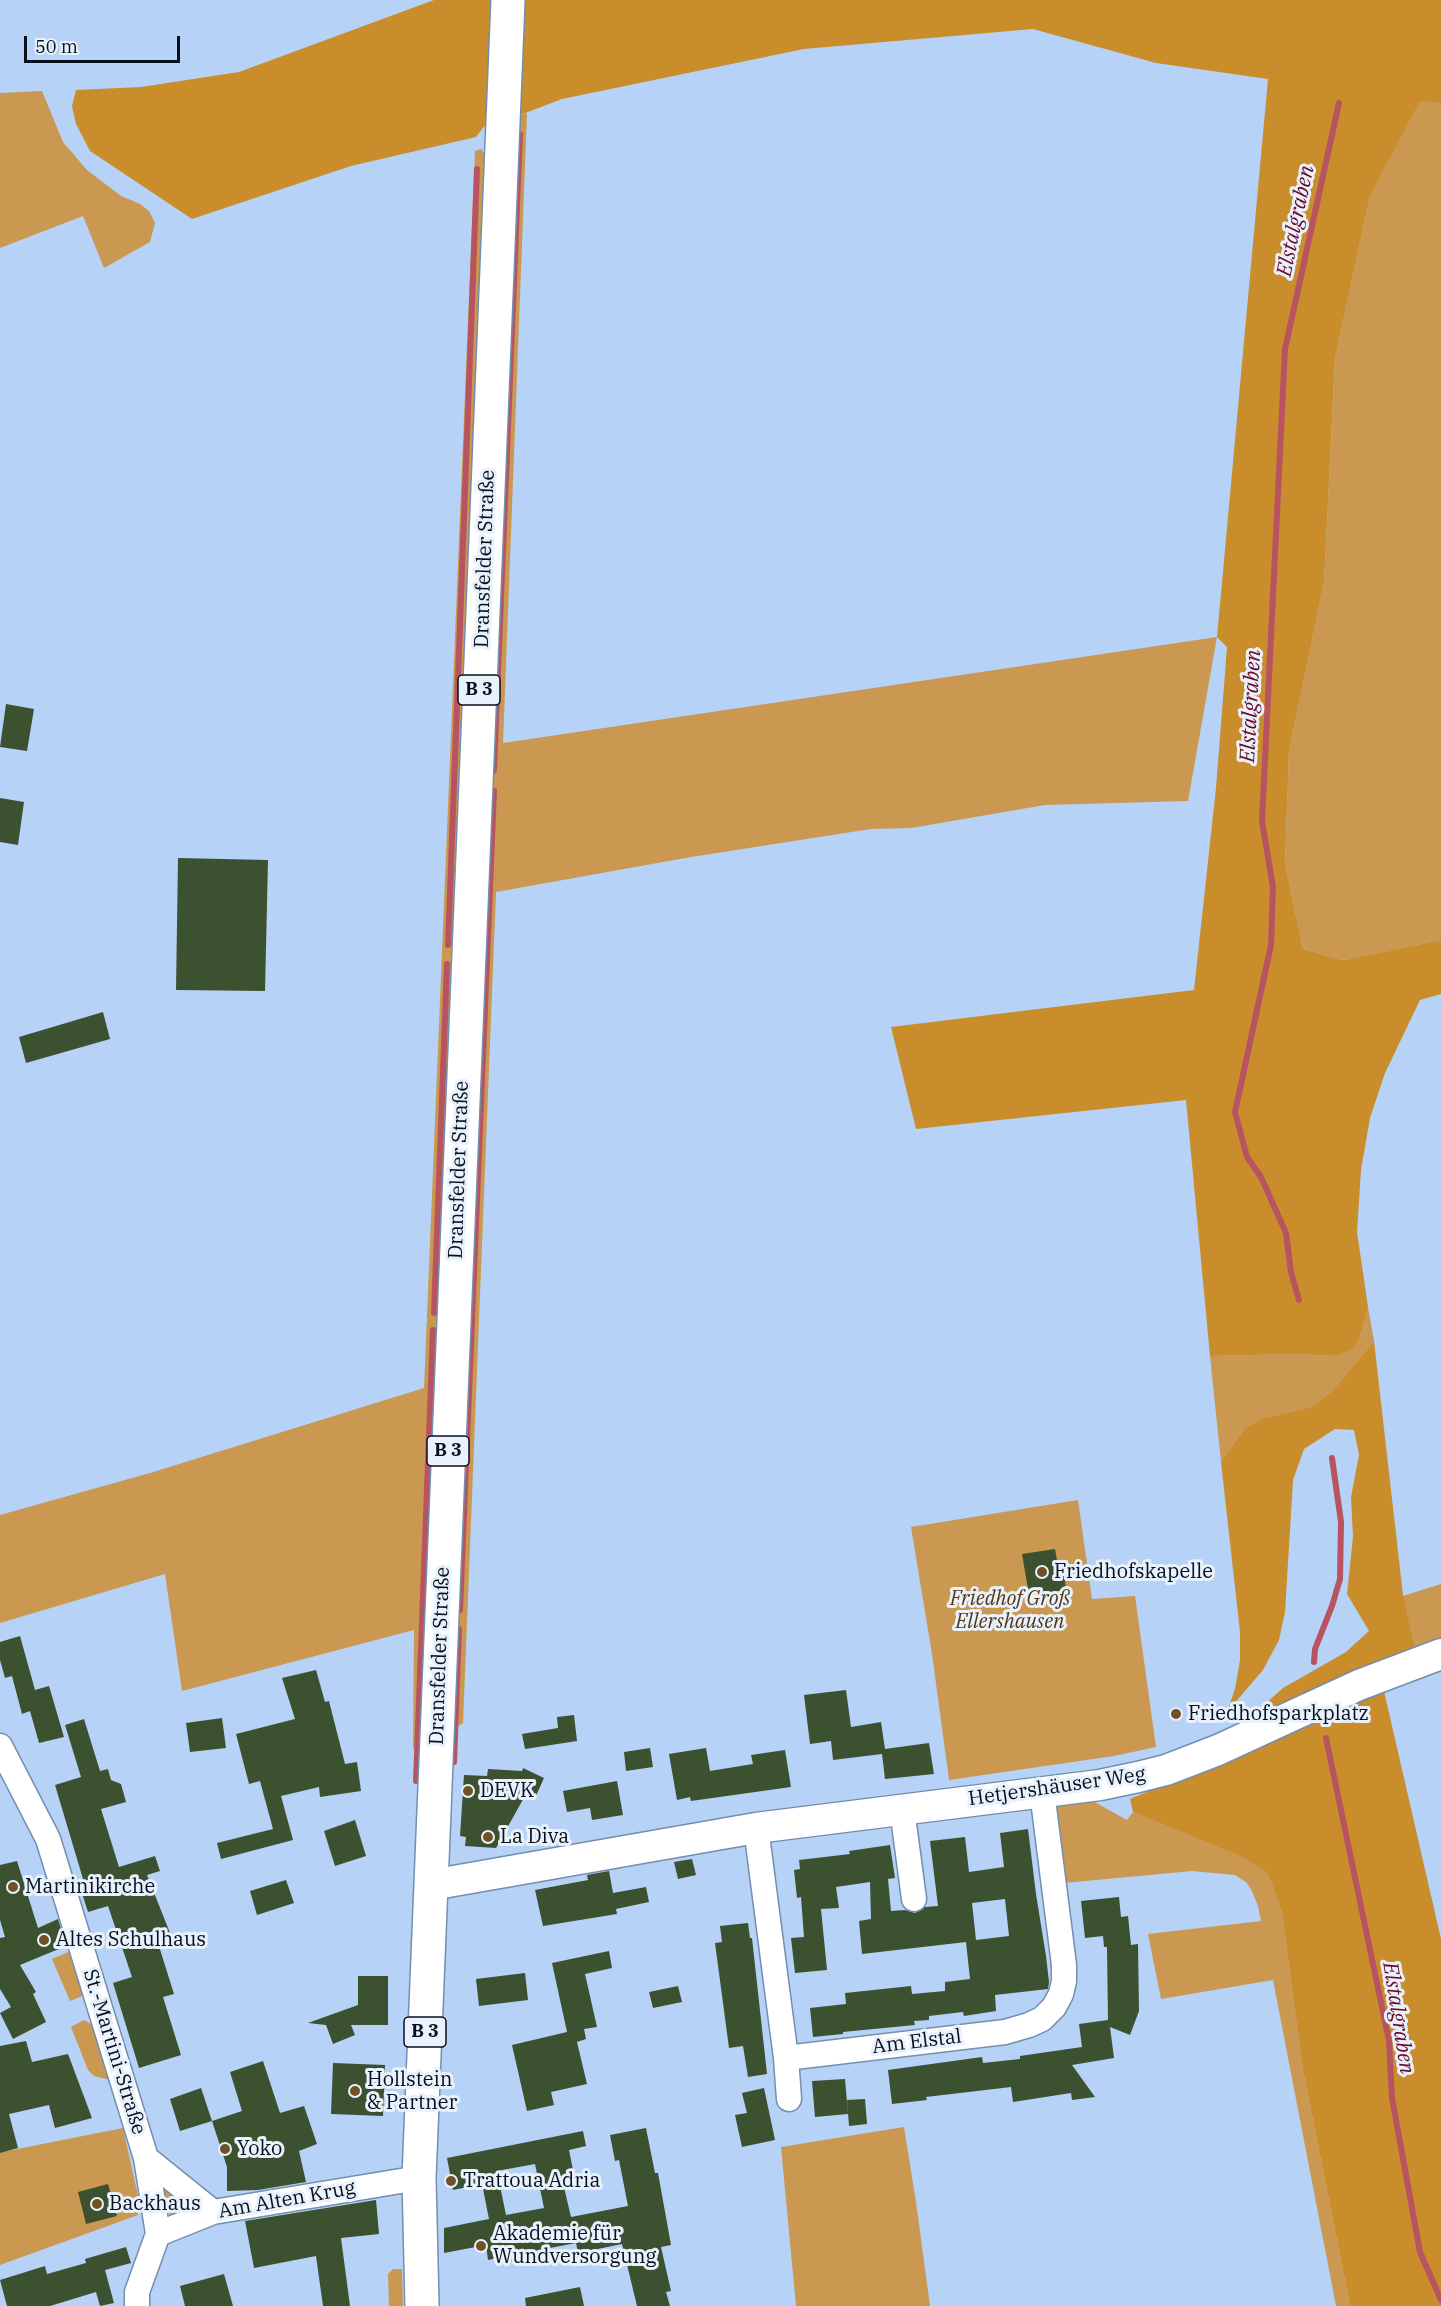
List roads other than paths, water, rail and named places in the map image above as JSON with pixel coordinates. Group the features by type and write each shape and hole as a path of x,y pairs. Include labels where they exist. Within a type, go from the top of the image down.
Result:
{"main road":[{"name":"Dransfelder Straße","path":"422,2306 419,2178 508,0"}],"street":[{"name":"Hetjershäuser Weg","path":"431,1885 756,1828 1100,1785 1166,1770 1218,1750 1359,1685 1441,1654"},
{"name":"St.-Martini-Straße","path":"0,1746 48,1839 146,2158 158,2234 137,2292 137,2306"},
{"name":"Am Elstal","path":"786,2058 1005,2031 1042,2019 1054,2007 1061,1994 1064,1965 1042,1792"},
{"path":"902,1809 914,1899"},
{"path":"756,1828 786,2058 789,2099"},
{"name":"St.-Martini-Straße","path":"146,2158 213,2212"},
{"name":"Am Alten Krug","path":"158,2234 213,2212 419,2178"}],"waterway":[{"name":"Elstalgraben","path":"1299,1300 1291,1272 1286,1233 1261,1177 1247,1157 1235,1112 1271,945 1273,887 1262,821 1285,349 1339,103"},
{"path":"494,770 520,134"},
{"path":"448,945 477,169"},
{"path":"460,1610 494,791"},
{"path":"434,1313 447,964"},
{"path":"416,1781 433,1330"},
{"name":"Elstalgraben","path":"1314,1662 1315,1649 1340,1579 1341,1522 1332,1458"},
{"path":"454,1762 459,1629"},
{"name":"Elstalgraben","path":"1326,1738 1389,2041 1392,2098 1420,2252 1441,2300"}],"place":[{"name":"Friedhofskapelle","path":"1042,1572"},
{"name":"Friedhofsparkplatz","path":"1176,1714"},
{"name":"DEVK","path":"468,1791"},
{"name":"La Diva","path":"488,1837"},
{"name":"Martinikirche","path":"13,1887"},
{"name":"Altes Schulhaus","path":"44,1940"},
{"name":"Hollstein & Partner","path":"355,2091"},
{"name":"Yoko","path":"225,2149"},
{"name":"Trattoua Adria","path":"451,2181"},
{"name":"Backhaus","path":"97,2204"},
{"name":"Akademie für Wundversorgung","path":"481,2246"}],"park label":[{"name":"Friedhof Groß Ellershausen","path":"1010,1610"}]}
